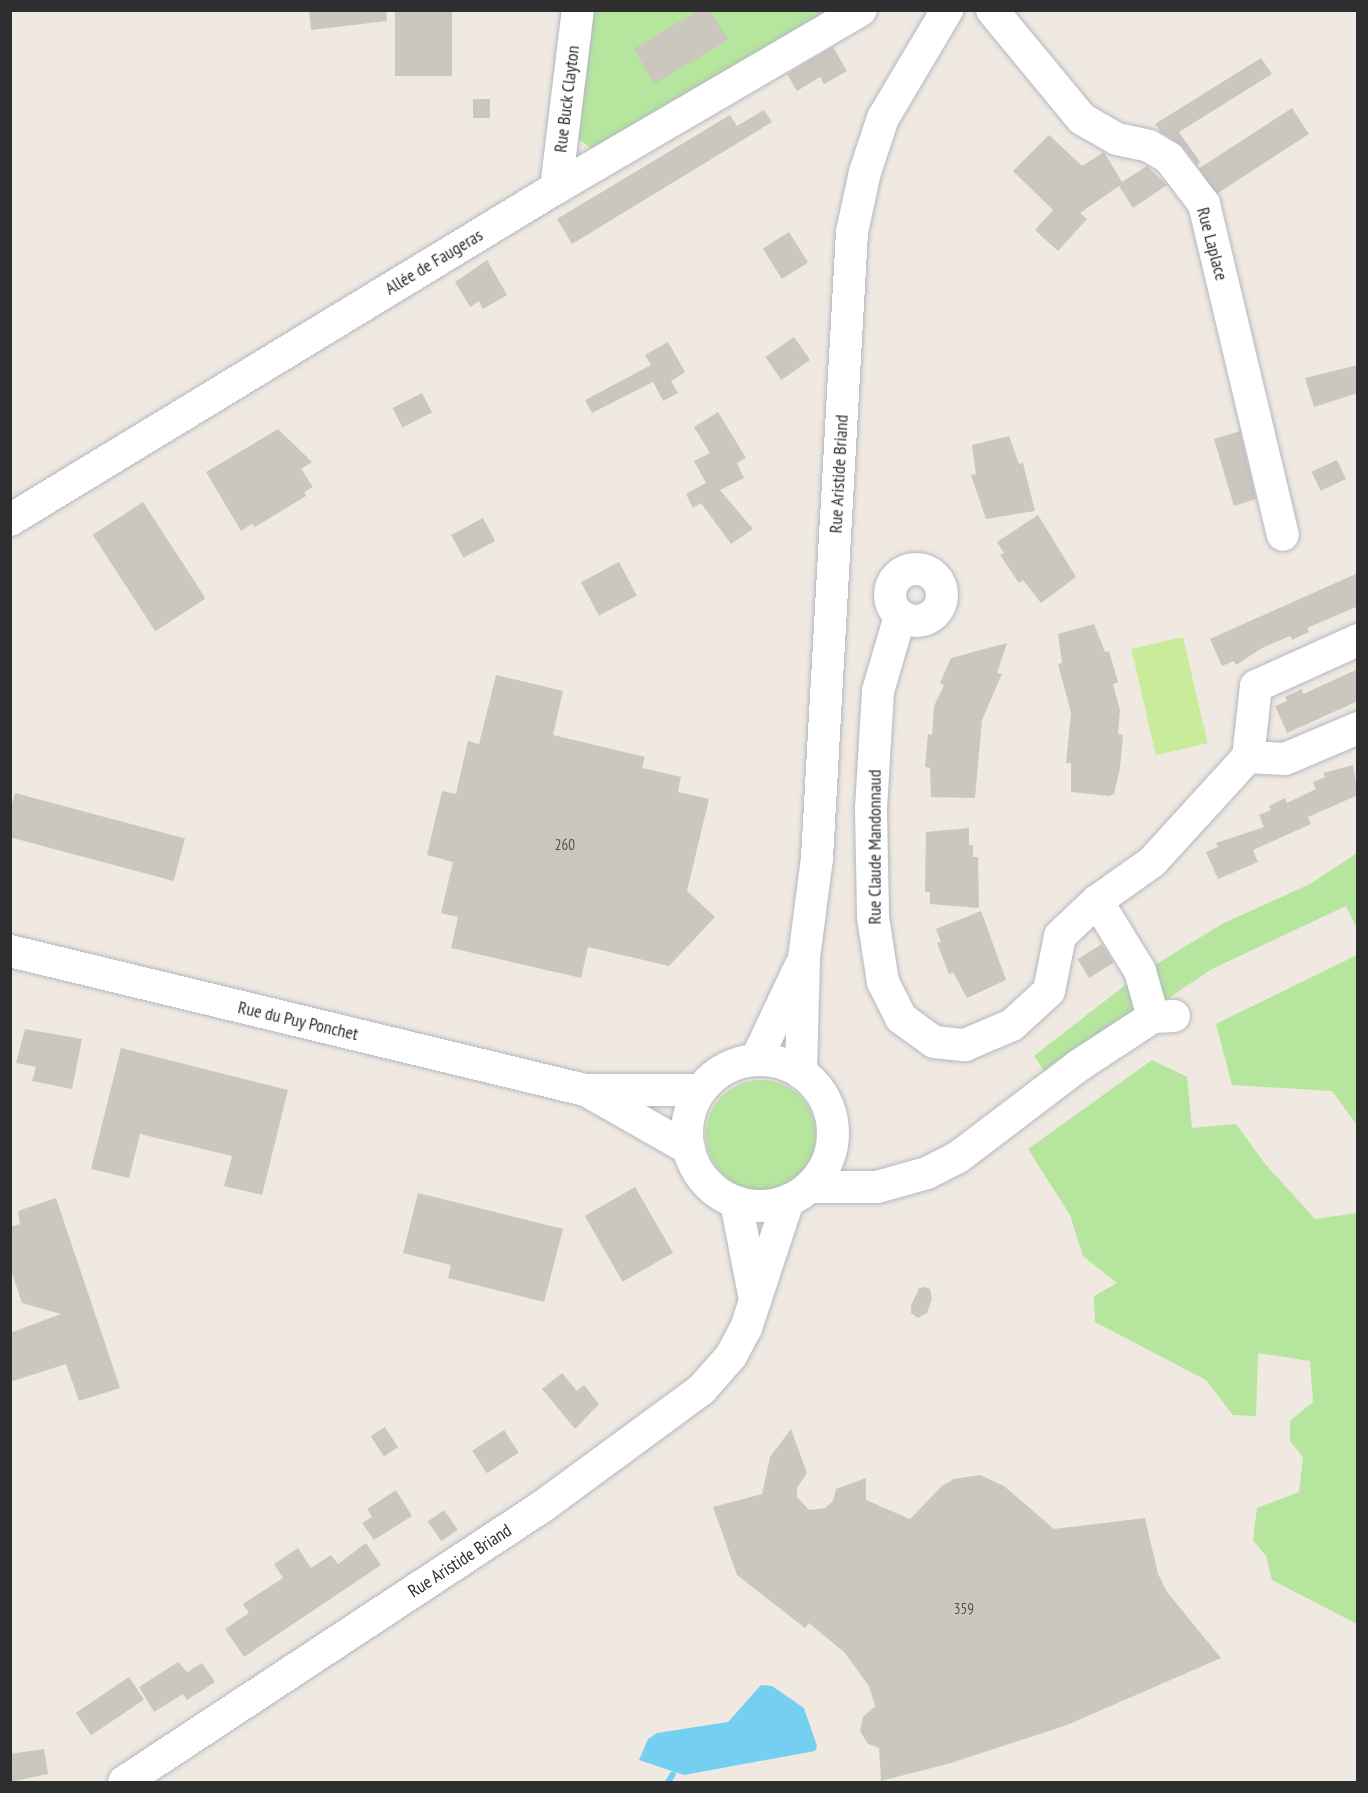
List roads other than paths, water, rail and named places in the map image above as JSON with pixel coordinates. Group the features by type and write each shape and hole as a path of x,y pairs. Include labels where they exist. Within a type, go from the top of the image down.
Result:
{"street":[{"name":"Rue Buck Clayton","path":"556,188 578,10"},
{"name":"Allée de Faugeras","path":"10,520 556,188 861,10"},
{"name":"Rue Aristide Briand","path":"801,1073 804,958 817,858 852,232 865,172 883,118 947,10"},
{"name":"Rue Laplace","path":"992,10 1082,119 1117,139 1149,146 1169,158 1204,204 1283,535"},
{"name":"Rue Claude Mandonnaud","path":"900,616 878,691 871,809 873,917 883,982 901,1018 934,1042 965,1045 1012,1025 1049,991 1060,936 1097,901 1152,862 1248,757"},
{"path":"1358,640 1256,686 1248,757 1285,759 1358,728"},
{"path":"799,1194 824,1169 832,1148 833,1126 828,1105 817,1087 801,1073 780,1063 756,1060 735,1065 716,1075 700,1090 687,1129 689,1149 698,1172 709,1184 736,1202 762,1206 799,1194 859,1184 877,1187 899,1184 957,1158 1078,1066 1163,1016 1140,970 1097,901"},
{"name":"Rue du Puy Ponchet","path":"10,951 585,1090 700,1090"},
{"name":"Rue Aristide Briand","path":"756,1060 804,958"},
{"name":"Rue du Puy Ponchet","path":"585,1090 689,1149"},
{"path":"832,1148 859,1184"},
{"name":"Rue Aristide Briand","path":"124,1782 534,1512 667,1417 720,1370 746,1328 755,1300 799,1194"},
{"name":"Rue Aristide Briand","path":"736,1202 755,1300"}],"water":[{"path":"761,1685 772,1686 804,1708 817,1746 815,1751 684,1775 639,1760 648,1739 657,1733 728,1722"}],"waterway":[{"path":"668,1782 673,1774"}]}
